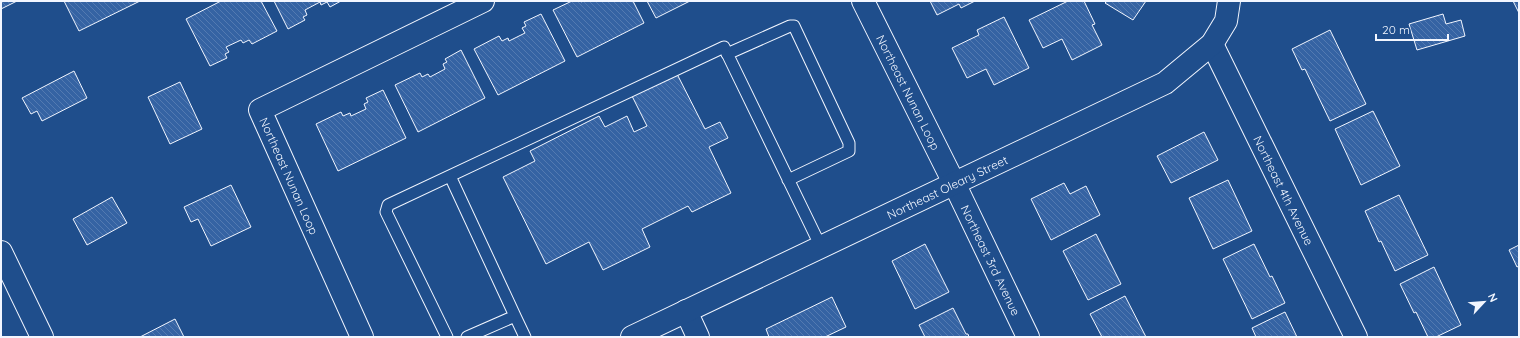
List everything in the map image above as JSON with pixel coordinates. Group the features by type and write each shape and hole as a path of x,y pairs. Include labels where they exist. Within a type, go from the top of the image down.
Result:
{"street":[{"name":"Northeast Nunan Loop","path":"362,337 260,110 483,1"},
{"name":"Northeast Nunan Loop","path":"863,1 954,183"},
{"name":"Northeast Oleary Street","path":"632,337 1165,83 1212,44 1226,21 1229,1"},
{"name":"Northeast 4th Avenue","path":"1212,44 1356,337"},
{"name":"Northeast 3rd Avenue","path":"954,183 1028,337"},
{"path":"1,252 42,337"},
{"path":"686,311 698,337"}],"lane":[{"path":"727,54 790,26 794,26 849,143 849,151 788,180"},
{"path":"447,337 386,212 388,205 724,48 821,247"},
{"path":"450,176 525,337"},
{"path":"467,337 515,316"}],"building":[{"path":"1,1 17,1 1,9"},
{"path":"64,1 140,1 79,31"},
{"path":"221,1 261,1 277,31 252,44 249,40 243,43 241,40 226,47 229,52 225,54 227,58 210,66 186,19"},
{"path":"274,1 341,1 330,7 327,2 321,5 320,2 305,10 307,15 303,17 305,20 288,29"},
{"path":"572,1 633,1 644,23 577,57 553,10"},
{"path":"647,1 690,1 656,18"},
{"path":"930,1 975,1 961,8 959,4 937,15"},
{"path":"1068,1 1084,1 1095,24 1092,25 1102,45 1072,60 1062,39 1043,48 1029,20"},
{"path":"1107,1 1146,1 1133,20 1105,3"},
{"path":"1513,1 1519,1 1519,13"},
{"path":"541,14 565,61 498,95 474,49 499,36 502,41 508,38 509,41 525,33 522,28 526,26 524,22"},
{"path":"1443,14 1446,24 1461,20 1465,36 1417,50 1409,24"},
{"path":"1004,17 1029,68 994,85 986,69 967,78 952,48 979,35 977,30"},
{"path":"1330,30 1366,104 1330,121 1305,69 1302,70 1292,49"},
{"path":"461,50 485,98 418,132 395,85 420,73 422,77 428,74 430,77 445,69 443,64 447,62 445,59"},
{"path":"74,71 87,98 42,121 37,111 31,114 22,98"},
{"path":"676,72 705,129 720,122 728,138 709,147 731,193 692,212 688,206 642,229 650,247 603,270 589,242 546,264 503,177 535,161 530,151 599,116 605,127 627,116 634,132 647,126 631,94"},
{"path":"180,82 202,129 170,144 148,97"},
{"path":"383,90 406,138 338,171 316,124 341,112 343,116 350,113 351,116 366,109 364,104 368,102 366,98"},
{"path":"1373,111 1400,166 1361,185 1335,129"},
{"path":"1204,132 1218,160 1171,183 1157,156"},
{"path":"1228,180 1252,231 1213,249 1189,198"},
{"path":"1064,183 1070,194 1086,186 1100,215 1051,240 1031,199"},
{"path":"231,185 251,227 211,246 198,219 191,222 184,207"},
{"path":"1399,195 1428,255 1395,271 1381,241 1379,242 1365,211"},
{"path":"112,197 127,223 87,245 73,219"},
{"path":"1096,234 1121,284 1088,300 1063,251"},
{"path":"925,244 949,292 915,309 892,261"},
{"path":"1254,244 1285,303 1252,319 1223,259"},
{"path":"1519,245 1519,266 1517,267 1509,250"},
{"path":"1434,267 1461,325 1436,337 1428,337 1400,284"},
{"path":"1125,296 1146,337 1102,337 1090,314"},
{"path":"832,297 846,327 825,337 769,337 766,329"},
{"path":"953,308 969,337 925,337 919,325"},
{"path":"1285,312 1297,337 1256,337 1252,328"},
{"path":"175,319 184,337 140,337"}]}
